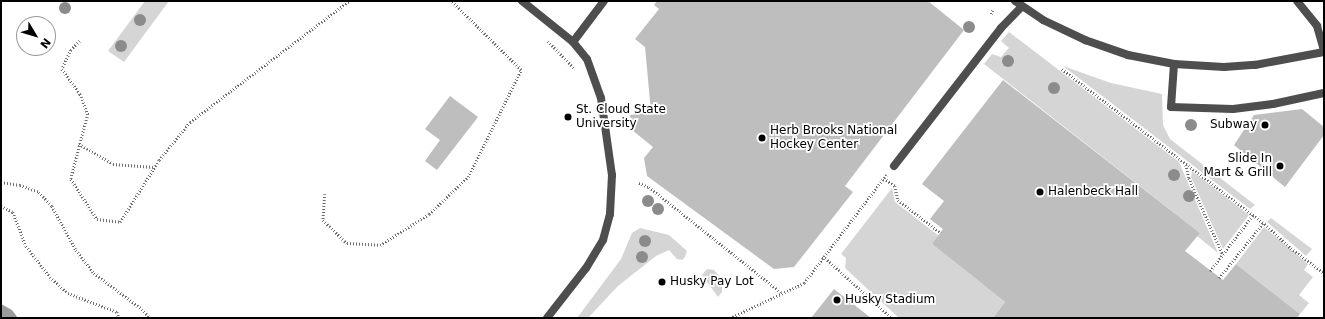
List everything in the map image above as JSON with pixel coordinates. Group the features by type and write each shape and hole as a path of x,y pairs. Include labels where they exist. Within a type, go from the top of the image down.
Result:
{"street":[{"path":"522,1 573,42 587,59 601,98 612,175 611,209 608,226 595,254 547,318"},
{"path":"573,42 604,1"},
{"path":"894,166 1021,3 1049,24 1085,40 1128,55 1174,64 1224,67 1255,65 1324,51 1317,26 1297,1"},
{"path":"1174,64 1171,107 1233,109 1273,104 1324,92"}],"path":[{"path":"80,42 71,50 62,69 80,94 88,114 70,180 98,219 120,222 154,167 190,122 349,1"},
{"path":"325,194 323,220 347,243 380,245 429,214 468,177 521,70 451,1"},
{"path":"991,14 993,9"},
{"path":"542,36 565,56 580,75"},
{"path":"1062,69 1263,222 1324,273"},
{"path":"79,144 113,164 154,167"},
{"path":"1186,164 1189,178 1223,255"},
{"path":"730,318 804,282 894,166"},
{"path":"884,178 895,186 898,200 941,233"},
{"path":"1,182 20,185 39,192 52,206 76,250 94,273 142,309 150,318"},
{"path":"639,183 649,187 782,293"},
{"path":"1,206 13,212 26,246 50,277 68,293 116,312 119,318"},
{"path":"1210,271 1254,215"},
{"path":"1219,278 1263,222"},
{"path":"824,256 892,318"}],"shaded area":[{"path":"145,1 169,1 124,62 108,51"},
{"path":"1009,32 1179,162 1218,253 1197,236 1200,233 984,64 992,54 1001,57 1009,48 1001,41"},
{"path":"1063,66 1111,83 1162,94 1163,125 1170,139 1255,205 1250,209"},
{"path":"1192,171 1249,215 1223,249 1191,177"},
{"path":"892,188 895,202 939,236 932,244 1005,302 993,318 899,318 845,268 846,258 841,254"},
{"path":"1271,218 1312,249 1306,256 1267,222"},
{"path":"1264,227 1308,264 1304,270 1313,277 1299,295 1309,303 1300,314 1236,264"},
{"path":"640,228 669,235 687,251 685,257 682,260 677,259 669,250 656,256 618,286 588,318 577,318 621,259 632,233"},
{"path":"707,269 714,270 722,279 722,292 718,297 702,275"},
{"path":"1,304 12,310 18,318 1,318"}],"building":[{"name":"Herb Brooks National Hockey Center","path":"657,1 928,1 964,30 845,186 853,192 794,267 774,269 647,176 644,158 653,147 632,130 630,115 651,112 645,47 635,39 659,9 654,5"},
{"name":"Halenbeck Hall","path":"1003,80 1200,233 1185,251 1223,280 1236,264 1300,314 1297,318 993,318 1005,302 932,244 943,229 930,219 944,201 922,184"},
{"path":"450,96 478,117 437,170 425,161 440,140 425,129"},
{"name":"Slide In Mart & Grill","path":"1302,109 1324,127 1324,135 1285,187 1234,145 1254,115"},
{"name":"Husky Stadium","path":"834,289 871,318 811,318"}],"place":[{"name":"St. Cloud State University","path":"568,117"},
{"name":"Subway","path":"1265,125"},
{"name":"Herb Brooks National Hockey Center","path":"762,138"},
{"name":"Slide In Mart & Grill","path":"1280,166"},
{"name":"Halenbeck Hall","path":"1040,192"},
{"name":"Husky Pay Lot","path":"662,282"},
{"name":"Husky Stadium","path":"837,300"}]}
